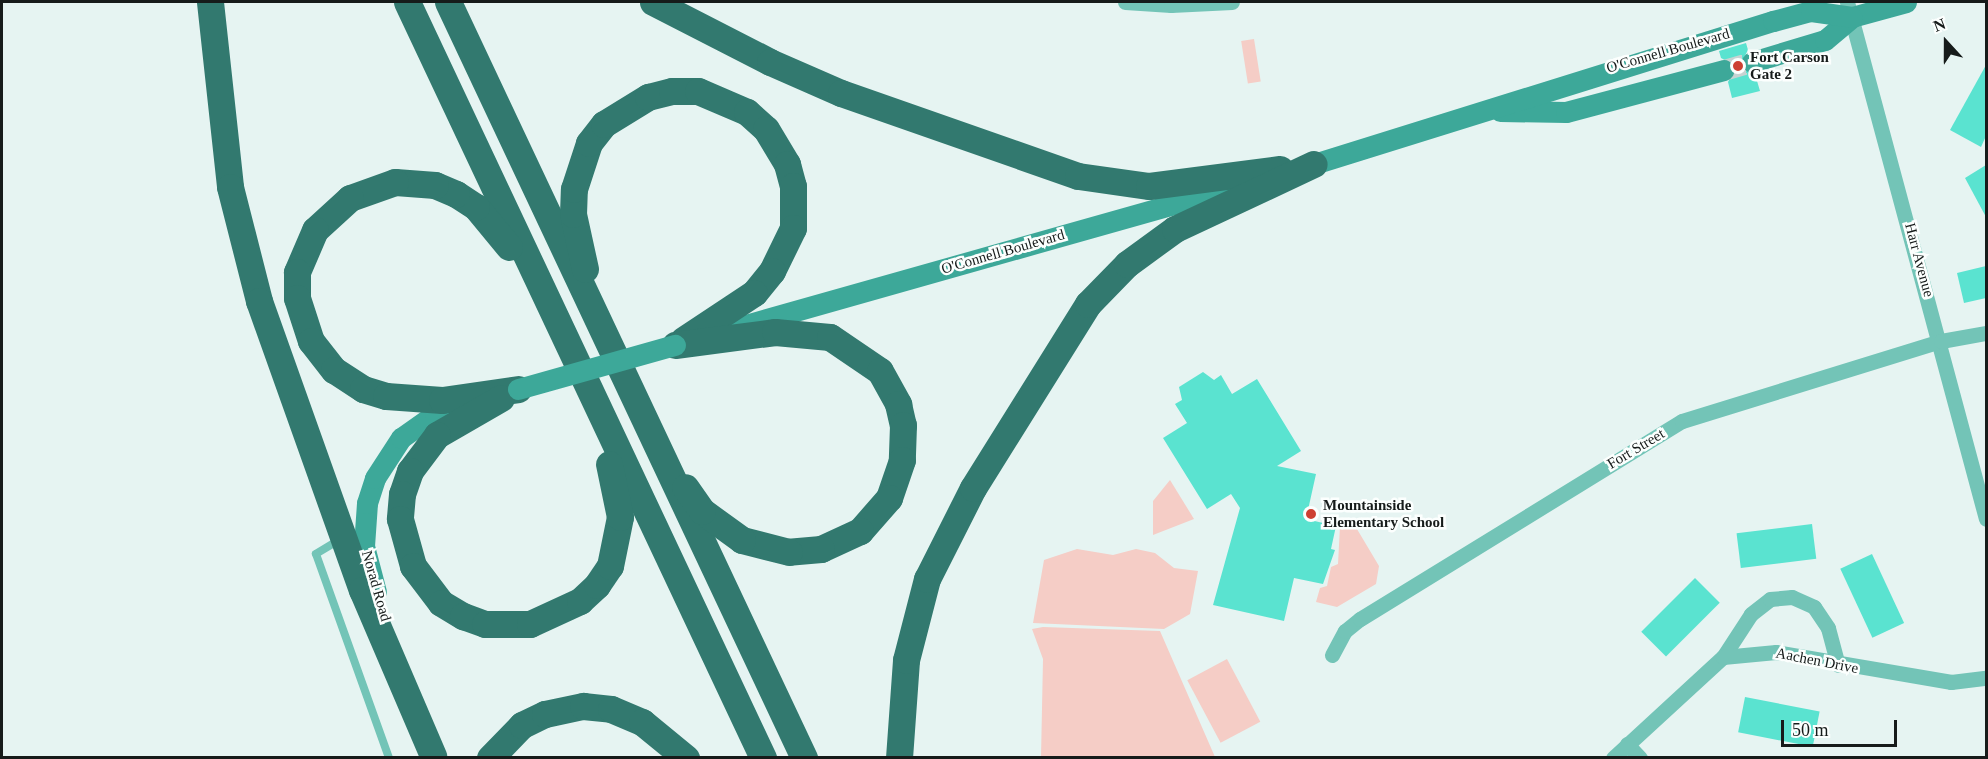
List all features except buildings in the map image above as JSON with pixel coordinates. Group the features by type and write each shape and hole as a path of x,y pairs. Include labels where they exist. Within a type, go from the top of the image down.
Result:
{"highway":[{"path":"210,2 220,116 245,253 283,375 343,538 433,756"},
{"path":"407,2 590,397 763,758"},
{"path":"448,2 604,339 804,758"},
{"path":"653,2 760,58 841,93 1078,176 1161,185 1314,164"},
{"path":"604,339 573,214 580,163 594,137 622,110 672,91 698,91 725,99 766,129 788,164 795,207 783,252 754,293 675,345"},
{"path":"899,758 906,660 927,579 973,488 1088,304 1127,264 1175,229 1314,164"},
{"path":"518,388 414,400 363,388 334,369 311,341 297,298 303,251 330,213 371,188 395,182 435,185 456,194 493,224 569,351"},
{"path":"627,384 702,511 741,540 789,552 821,549 860,531 877,517 898,478 903,424 890,387 866,358 830,337 806,332 675,345"},
{"path":"518,388 437,435 410,471 402,494 405,543 424,586 441,603 484,624 507,626 548,618 580,601 610,566 620,518 590,397"},
{"path":"490,758 522,725 544,714 583,706 611,709 642,722 686,758"}],"main road":[{"name":"O'Connell Boulevard","path":"518,388 1314,164 1488,111 1652,56 1773,21 1811,11 1906,2"},
{"name":"O'Connell Boulevard","path":"1752,62 1825,40 1850,9"},
{"path":"1773,21 1790,32 1788,51"},
{"path":"1652,56 1689,60 1688,72 1678,82"},
{"name":"O'Connell Boulevard","path":"1488,111 1566,112 1724,70"},
{"name":"Norad Road","path":"433,756 368,568 367,503 384,459 416,426 454,406 518,388"}],"street":[{"path":"1125,2 1171,5 1232,2"},
{"name":"Harr Avenue","path":"1850,9 1941,341 1986,519"},
{"name":"Fort Street","path":"1332,655 1345,631 1360,619 1682,421 1941,341 1986,333"},
{"path":"1613,758 1723,657 1751,614 1770,599 1792,597 1814,607 1828,628 1838,665"},
{"name":"Aachen Drive","path":"1723,657 1776,652 1838,665 1951,682 1986,678"},
{"path":"1627,744 1640,758"}],"lane":[{"path":"343,538 316,554 389,758"}],"shaded area":[{"path":"1254,39 1261,81 1248,84 1241,41"},
{"path":"1170,480 1194,519 1153,535 1153,501"},
{"path":"1351,519 1379,566 1376,584 1337,607 1316,602 1320,588 1327,586 1331,567 1338,564 1340,526"},
{"path":"1077,549 1113,555 1136,549 1155,553 1174,568 1198,571 1190,614 1164,629 1033,623 1044,560"},
{"path":"1043,627 1160,631 1215,757 1041,757 1043,659 1032,629"},
{"path":"1227,659 1260,722 1221,743 1187,680"}],"tunnel":[{"path":"1724,70 1752,62"}],"place":[{"name":"Fort Carson Gate 2","path":"1738,66"},
{"name":"Mountainside Elementary School","path":"1311,514"}]}
